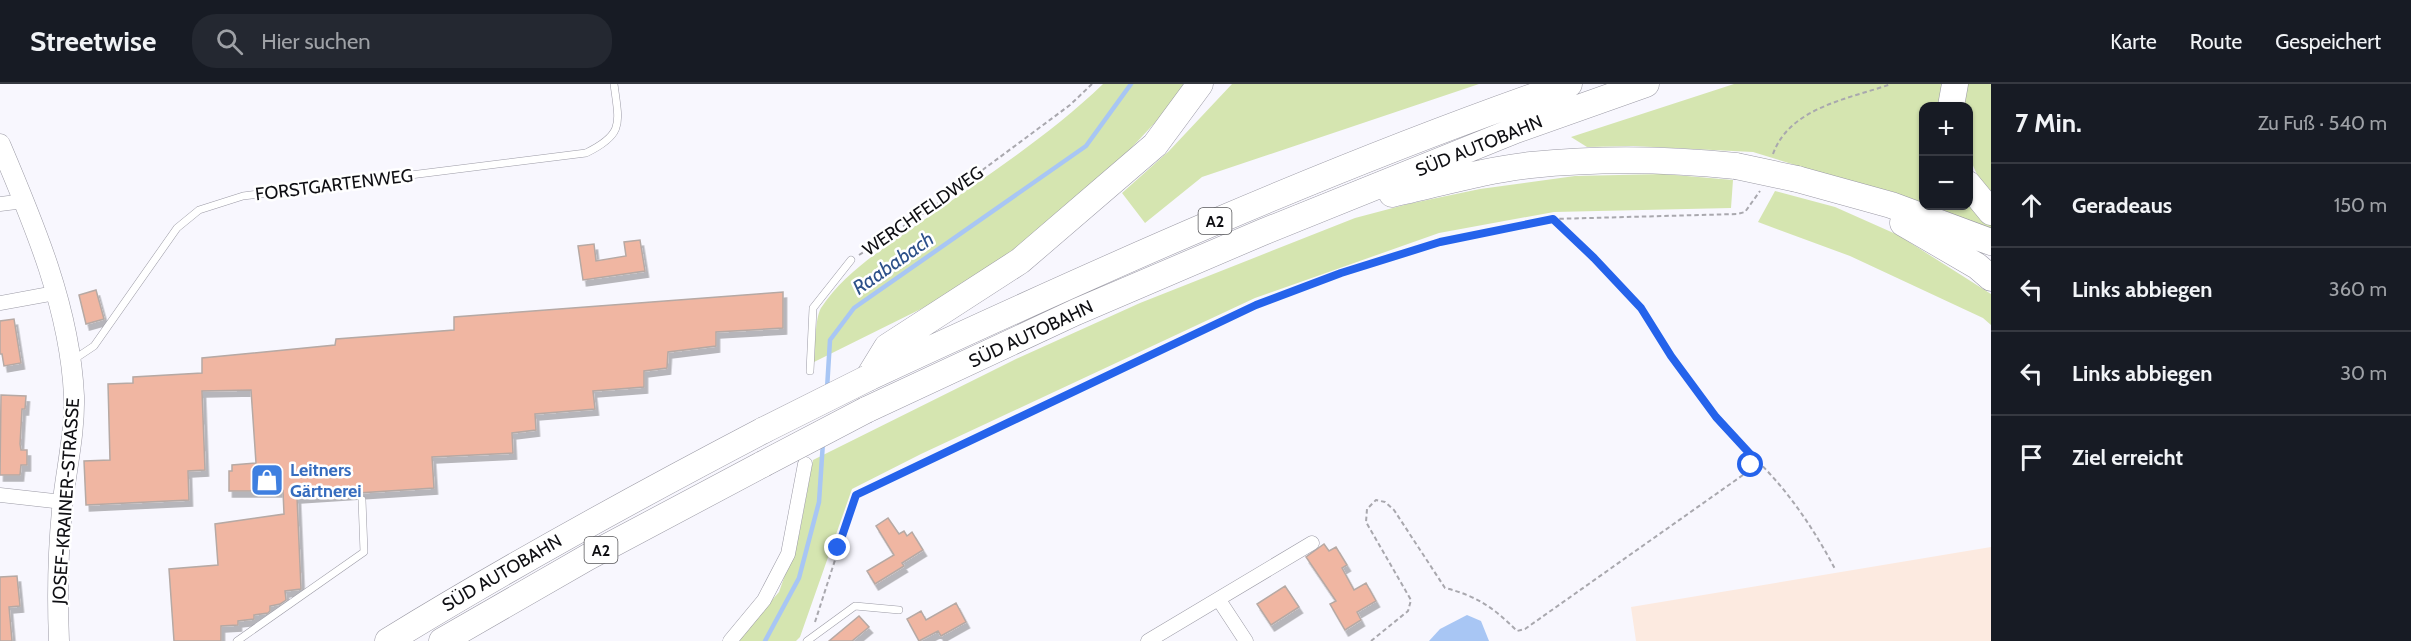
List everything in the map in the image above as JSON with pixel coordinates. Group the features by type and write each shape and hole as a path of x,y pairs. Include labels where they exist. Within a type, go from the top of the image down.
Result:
{"highway":[{"path":"868,378 887,347 1020,261 1155,145 1200,84"},
{"name":"SÜD AUTOBAHN","path":"388,641 462,595 614,509 868,378 1068,285 1249,206 1569,84"},
{"name":"SÜD AUTOBAHN","path":"442,641 588,557 763,464 866,411 1077,312 1263,232 1516,130 1646,84"},
{"path":"1952,102 1955,84"},
{"path":"1326,208 1529,165 1643,159 1736,166 1797,179 1891,205 1991,242"},
{"path":"1973,190 1991,212"},
{"path":"1847,194 1933,240 1977,266 1991,278"}],"main road":[{"name":"JOSEF-KRAINER-STRASSE","path":"0,144 45,257 70,362 74,397 58,571 59,641"}],"street":[{"path":"0,204 24,201"},
{"path":"0,303 55,292"},
{"path":"730,641 764,600 788,554 805,464"},
{"path":"0,495 63,502"},
{"path":"1148,641 1312,543"},
{"path":"1219,600 1246,641"}],"lane":[{"name":"FORSTGARTENWEG","path":"70,362 94,346 177,228 199,210 243,196 586,153 614,135 618,124 614,84"},
{"name":"WERCHFELDWEG","path":"810,371 813,308 851,260"},
{"path":"237,641 364,552 362,500"},
{"path":"809,640 855,606 899,610"}],"path":[{"name":"WERCHFELDWEG","path":"851,260 930,209 1070,105 1092,84"},
{"path":"1553,219 1641,308 1671,356 1710,408 1779,484 1814,533 1835,569"},
{"path":"809,640 856,495 1256,305 1341,273 1440,242 1562,219"},
{"path":"1371,641 1408,611 1411,600 1365,522 1367,509 1376,501 1385,502 1394,510 1445,588 1465,593 1485,603 1517,631 1525,629 1743,475 1751,465 1751,455"}],"shaded area":[{"path":"1991,547 1991,641 1636,641 1631,607"}],"green space":[{"path":"1103,84 1187,84 1177,99 1122,158 993,269 939,300 814,362 819,313 842,282 880,250 1038,139"},
{"path":"1232,84 1479,84 1202,177 1145,223 1122,193 1169,151"},
{"path":"1734,84 1947,84 1944,102 1919,102 1919,206 1871,188 1753,152 1633,146 1587,147 1571,137"},
{"path":"1966,84 1991,84 1991,196 1973,166 1973,102 1963,102"},
{"path":"1663,174 1733,180 1731,208 1554,212 1439,233 1255,298 921,454 852,489 800,637 796,641 737,641 779,592 799,535 813,460 1016,359 1140,303 1355,218 1480,189 1575,176"},
{"path":"1775,191 1835,207 1898,235 1991,294 1991,325 1983,318 1850,256 1758,222"},
{"path":"1973,205 1991,225 1991,233 1930,210 1973,210"}],"water":[{"path":"1467,615 1481,621 1489,641 1429,641 1440,629"}],"building":[{"path":"640,240 645,271 583,280 578,246 594,244 596,261 626,256 624,242"},
{"path":"96,290 104,319 86,324 79,295"},
{"path":"783,292 783,328 716,332 716,346 668,352 667,368 644,371 644,387 593,391 595,409 535,414 536,430 512,433 513,453 432,457 434,488 297,497 301,589 285,591 286,600 270,606 268,613 254,615 254,619 238,621 238,625 221,626 221,641 174,641 169,569 218,565 215,524 284,514 283,491 229,491 229,471 232,471 232,465 256,463 251,390 202,391 205,470 188,471 189,500 86,505 84,461 110,460 108,384 133,383 133,377 202,373 202,358 335,345 336,339 454,330 454,317"},
{"path":"14,319 21,363 4,366 2,354 0,354 0,321"},
{"path":"1,395 26,396 25,409 22,409 20,444 21,450 27,450 27,465 21,465 20,475 0,475"},
{"path":"888,518 899,534 904,531 907,536 912,532 923,550 902,563 904,566 875,584 867,571 894,555 876,526"},
{"path":"1324,544 1329,551 1336,547 1347,565 1342,568 1354,590 1366,583 1376,601 1357,612 1361,620 1345,630 1330,604 1336,601 1306,557"},
{"path":"17,576 20,606 9,607 12,641 0,641 0,577"},
{"path":"1285,586 1299,607 1271,625 1257,604"},
{"path":"956,603 966,622 941,636 938,631 919,641 907,619 921,611 926,620"},
{"path":"859,616 869,627 852,641 829,641"}],"waterway":[{"name":"Raababach","path":"827,389 830,340 854,308 1086,146 1131,84"},
{"name":"Raababach","path":"765,641 799,578 819,502 823,442"}],"place":[{"name":"Leitners Gärtnerei","path":"267,480"}],"route":[{"path":"838,548 856,495 1256,305 1341,273 1440,242 1553,219 1641,308 1671,356 1716,417 1751,455 1751,465"}]}
